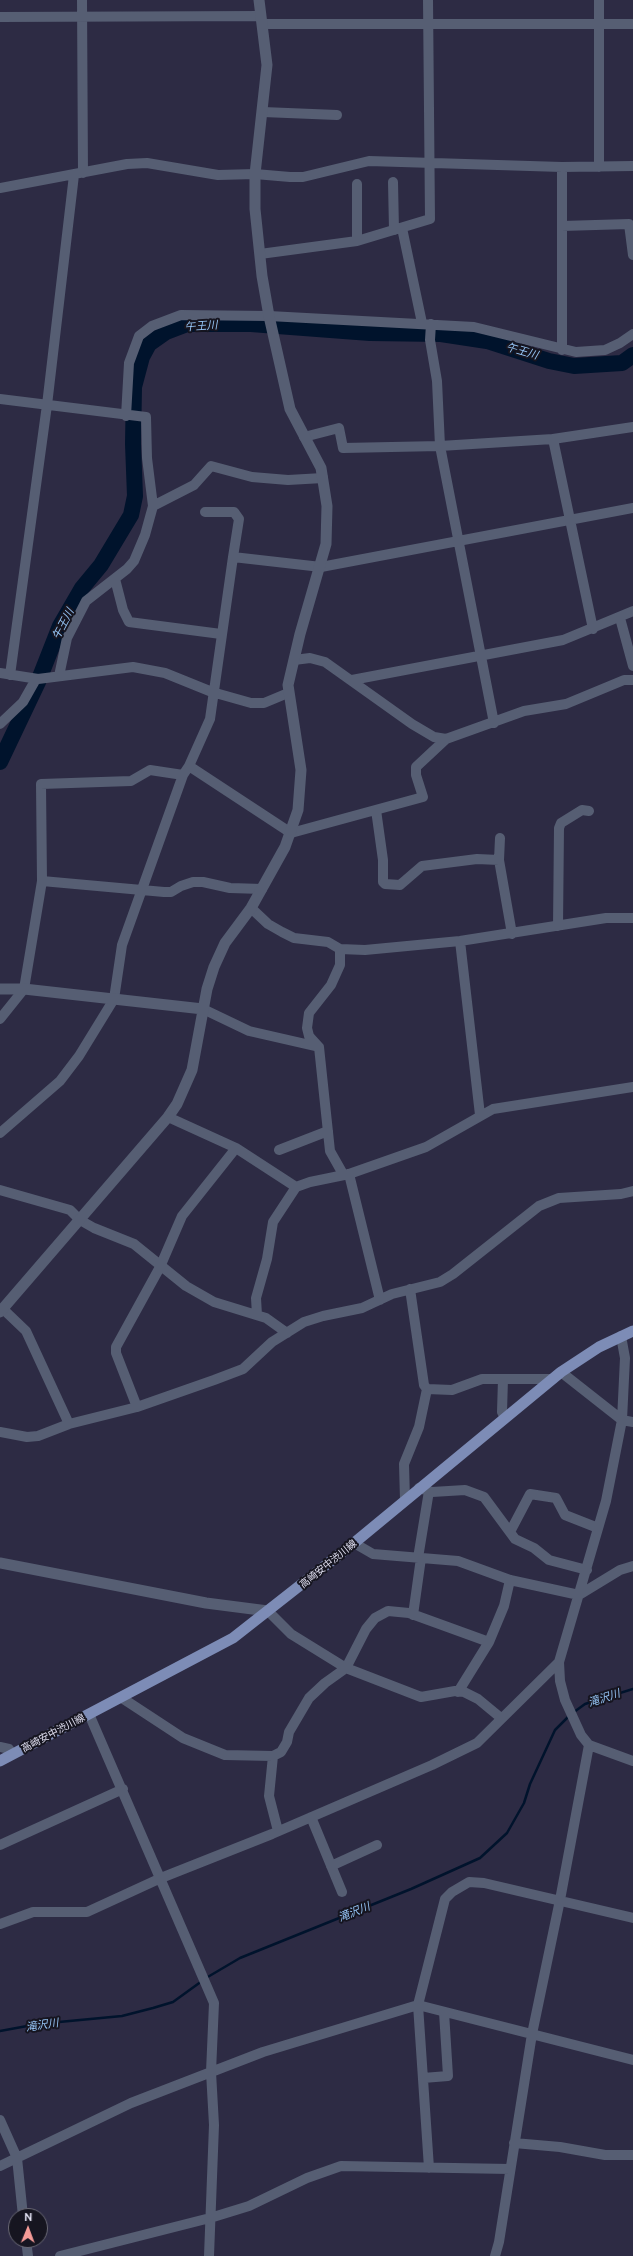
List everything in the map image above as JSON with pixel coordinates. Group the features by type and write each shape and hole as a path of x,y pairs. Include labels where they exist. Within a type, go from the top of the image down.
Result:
{"main road":[{"name":"高崎安中渋川線","path":"0,1761 122,1698 233,1638 354,1543 405,1500 424,1490 505,1418 557,1375 599,1347 633,1331"}],"street":[{"path":"10,675 79,174 82,0"},
{"path":"69,1424 26,1331 1,1311 168,1117 183,1093 190,1076 198,1046 203,1009 214,966 225,943 251,908 262,889 291,833 298,810 301,770 299,748 288,693 288,685 300,634 321,567 328,525 323,478 313,452 290,409 270,322 260,254 255,209 255,174 267,65 259,0"},
{"path":"260,254 357,241 430,219 428,0"},
{"path":"599,0 599,167"},
{"path":"0,17 82,16 428,25 599,26 633,24"},
{"path":"263,112 337,115"},
{"path":"0,188 127,164 147,163 218,175 255,174 303,177 369,161 562,167 633,166"},
{"path":"562,167 562,350"},
{"path":"394,182 398,229 428,325 437,381 440,446 494,723"},
{"path":"357,184 357,241"},
{"path":"562,226 629,224 633,255"},
{"path":"127,416 129,363 139,336 152,326 168,319 187,315 270,322 474,327 562,350 576,352 605,350 620,343 633,334"},
{"path":"0,399 127,416 146,417 147,458 152,506 147,528 134,561 115,579 94,593 86,601 67,638 57,676"},
{"path":"304,437 339,428 343,448 440,446 553,439 633,427"},
{"path":"553,439 593,629"},
{"path":"152,506 194,485 211,466 252,477 288,480 323,478"},
{"path":"233,556 321,567 633,508"},
{"path":"0,1133 60,1081 79,1056 114,999 122,945 186,770 210,719 212,692 239,519 234,512 204,512"},
{"path":"115,579 123,610 129,622 221,634"},
{"path":"352,680 562,640 620,618 633,611"},
{"path":"620,618 633,666"},
{"path":"294,660 317,658 352,680 412,724 434,738 446,739 524,711 566,704 624,680 633,680"},
{"path":"0,673 37,679 133,667 165,673 212,692 257,704 288,693"},
{"path":"0,724 23,702 37,679"},
{"path":"0,1019 24,989 42,881 41,784 131,781 150,770 186,770 291,833 423,797 416,775 416,767 446,739"},
{"path":"376,810 383,860 383,882 385,884 400,885 422,866 477,859 499,860"},
{"path":"558,926 559,828 561,823 582,810 589,811"},
{"path":"500,838 499,860 512,934"},
{"path":"42,881 171,892 181,886 193,882 203,882 230,888 262,889"},
{"path":"251,908 268,924 294,938 328,942 340,949 365,950 460,941 606,918 633,918"},
{"path":"460,941 480,1116"},
{"path":"340,949 340,965 331,985 309,1013 307,1020 309,1036 319,1046 330,1151 346,1174 380,1300"},
{"path":"0,989 24,989 203,1009 250,1031 319,1046"},
{"path":"257,1315 256,1298 267,1259 273,1222 296,1187 346,1174 426,1147 480,1116 506,1106 633,1087"},
{"path":"168,1117 236,1148 296,1187"},
{"path":"279,1150 328,1131"},
{"path":"137,1407 116,1353 116,1347 160,1266 182,1216 236,1148"},
{"path":"0,1190 70,1210 80,1220 94,1228 134,1244 186,1286 214,1302 257,1315 287,1333"},
{"path":"0,1432 27,1437 38,1436 69,1424 137,1407 243,1369 272,1342 304,1322 323,1316 362,1308 410,1289 440,1282 453,1274 539,1206 559,1198 621,1194 633,1191"},
{"path":"410,1289 424,1384 428,1389 452,1390 482,1379 557,1375 622,1420 633,1422"},
{"path":"621,1336 625,1358 622,1420 606,1501 559,1662 560,1680 565,1700 582,1735 589,1745 633,1761"},
{"path":"503,1379 502,1412 505,1418"},
{"path":"405,1500 404,1464 419,1427 428,1389"},
{"path":"413,1614 424,1490 465,1490 484,1497 514,1539 534,1548 549,1560 587,1570"},
{"path":"510,1532 530,1494 556,1498 565,1515 598,1528"},
{"path":"354,1543 373,1554 458,1561 510,1580 579,1595 620,1570 633,1566"},
{"path":"0,1563 206,1603 268,1611 291,1634 346,1668 421,1697 464,1692 478,1699 501,1718"},
{"path":"458,1692 489,1642 504,1606 510,1580"},
{"path":"122,1698 183,1738 225,1755 273,1756 281,1752 289,1732 309,1698 324,1683 346,1668 366,1629 375,1618 388,1610 413,1614 489,1642"},
{"path":"0,1924 32,1912 87,1912 161,1878 278,1831 432,1765 477,1743 559,1662"},
{"path":"89,1714 123,1789 214,2003 211,2072 214,2125 209,2256"},
{"path":"495,2256 499,2242 532,2034 560,1900 589,1745"},
{"path":"0,1747 9,1749 12,1754"},
{"path":"273,1756 269,1796 278,1831"},
{"path":"0,1845 123,1789"},
{"path":"311,1817 342,1892"},
{"path":"331,1866 377,1845"},
{"path":"429,2168 418,2006 445,1899 452,1892 469,1882 484,1883 633,1918"},
{"path":"0,2166 131,2103 211,2072 264,2052 418,2006 633,2060"},
{"path":"423,2078 448,2076 444,2012"},
{"path":"0,2120 17,2158 23,2208"},
{"path":"514,2143 560,2147 605,2155 633,2155"},
{"path":"60,2256 210,2218 249,2206 306,2178 341,2166 510,2169"}],"waterway":[{"name":"午王川","path":"0,762 38,682 60,626 82,588 101,565 131,515 135,496 133,444 134,387 142,357 149,344 166,332 187,324 251,324 370,333 441,334 487,341 549,361 574,366 622,363 633,355"},
{"name":"滝沢川","path":"574,1712 585,1704 633,1689"},
{"name":"滝沢川","path":"206,1978 240,1958 411,1889 480,1858 507,1833 524,1803 530,1784 555,1730 570,1715"},
{"name":"滝沢川","path":"0,2031 38,2024 122,2016 173,2002 202,1981"}]}
